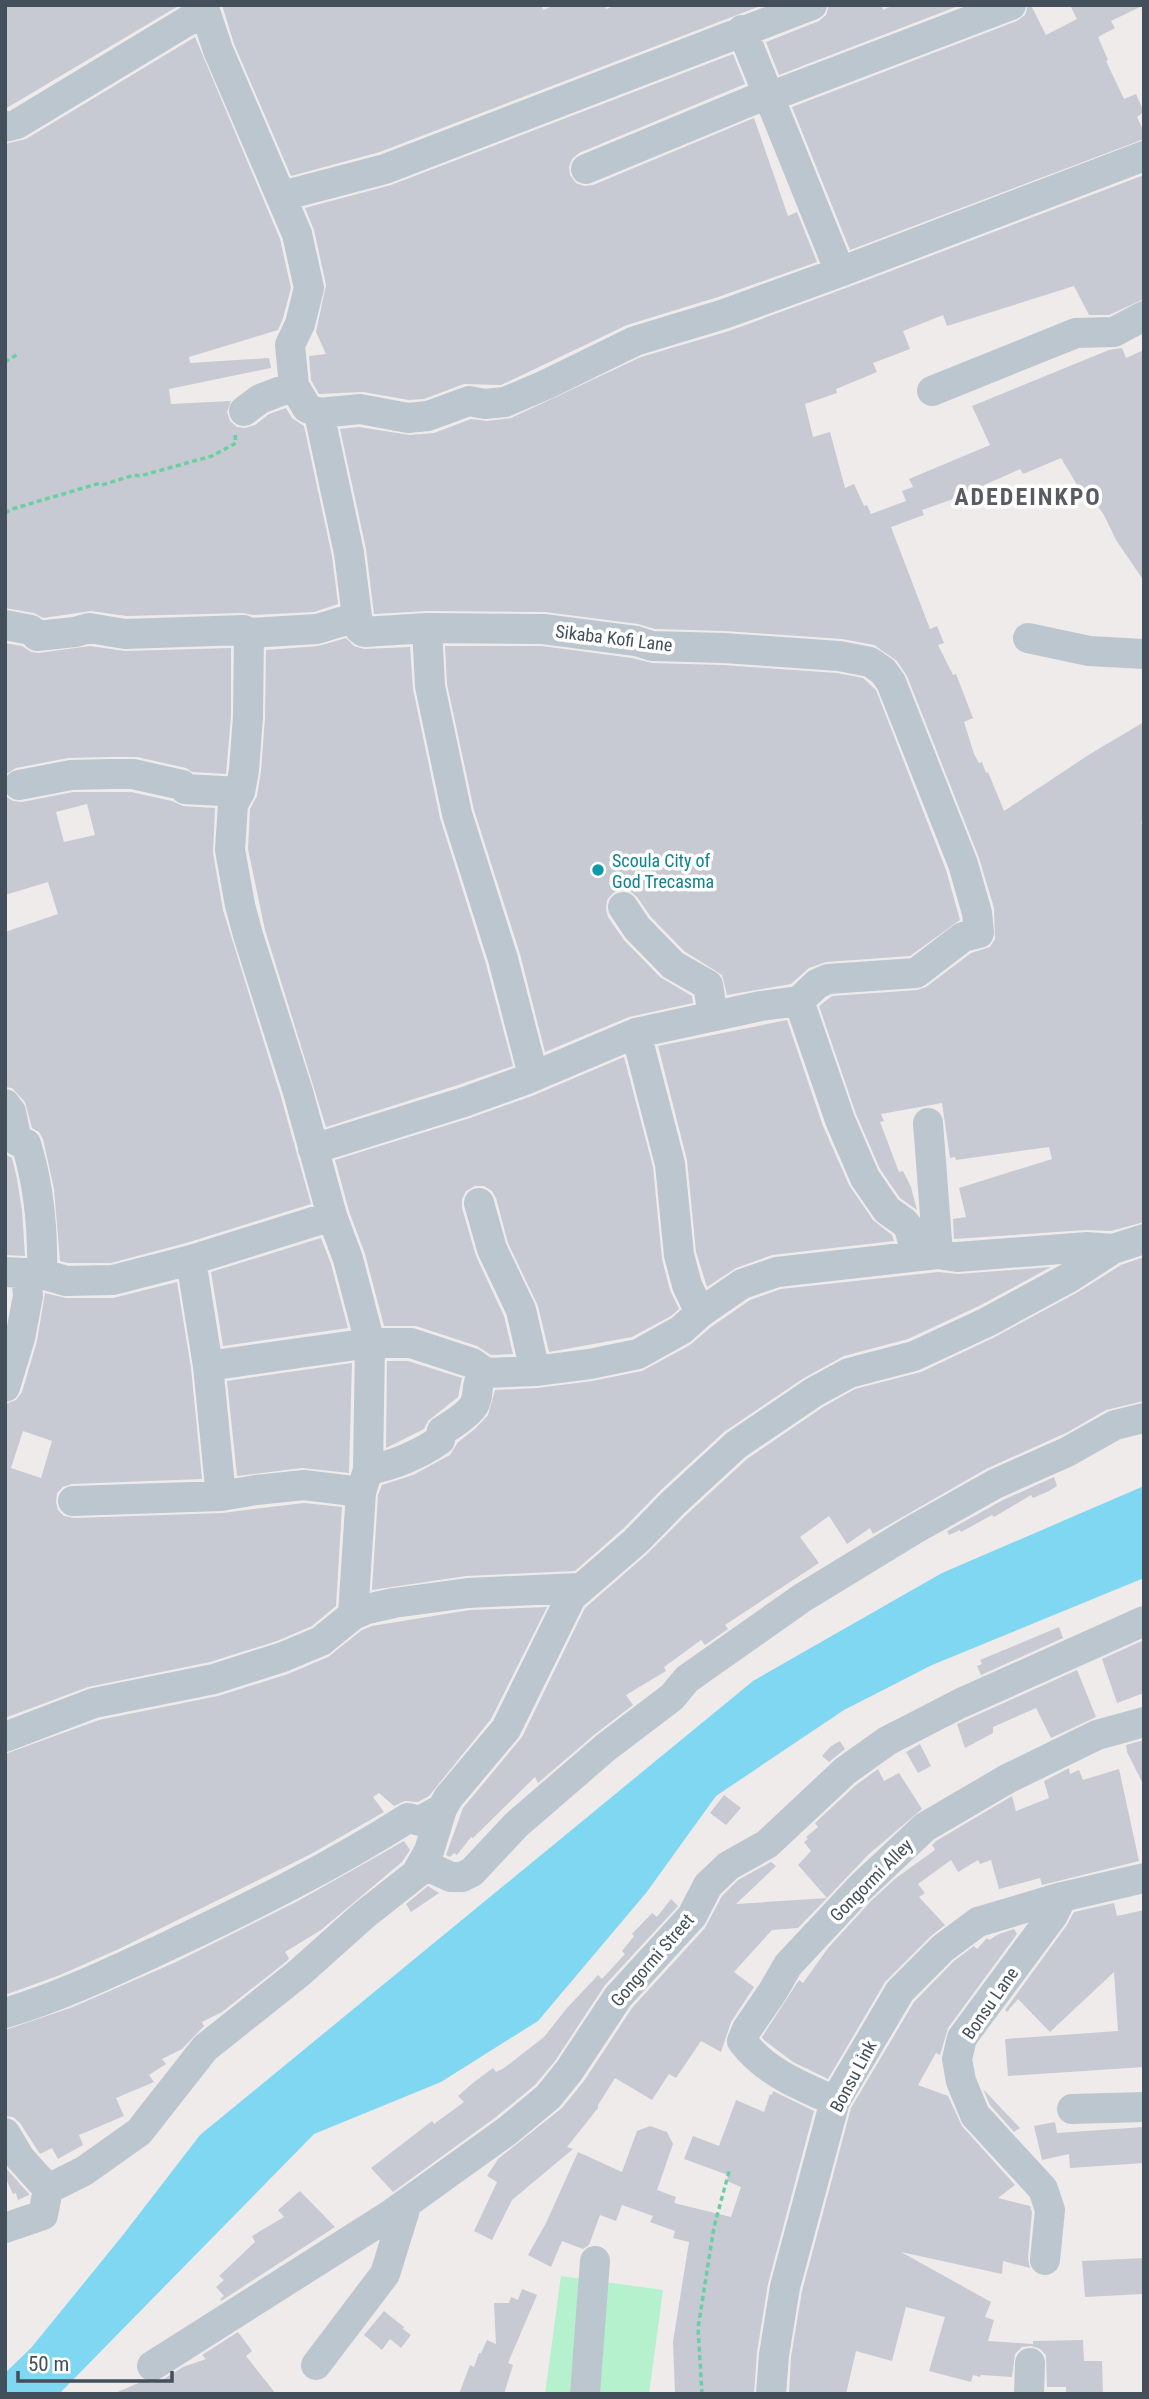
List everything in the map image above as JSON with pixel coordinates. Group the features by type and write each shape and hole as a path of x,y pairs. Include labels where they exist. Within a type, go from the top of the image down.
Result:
{"street":[{"path":"282,196 385,169 812,5"},
{"path":"586,169 767,96 1011,5"},
{"path":"5,127 28,118 203,10 298,234 309,288 300,324 290,345 294,386 307,408 319,413 360,409 408,418 428,416 470,401 485,404 505,402 635,341 724,314 840,272 1144,156"},
{"path":"742,30 840,272"},
{"path":"932,391 1076,333 1114,332 1144,316"},
{"path":"244,411 260,399 294,386"},
{"path":"5,625 31,630 37,636 89,628 125,634 244,630 249,633 317,629 357,617 349,553 319,413"},
{"name":"Sikaba Kofi Lane","path":"357,617 360,629 364,632 378,629 427,628 544,629 636,641 652,646 839,656 870,662 883,671 891,682 963,864 977,913 979,933 957,941 916,972 828,979 799,1000"},
{"path":"427,628 430,686 457,814 503,958 533,1075"},
{"path":"249,633 248,718 240,792 233,804 230,850 240,905 298,1092 332,1216 348,1259 370,1343 365,1481 352,1615"},
{"path":"1028,638 1089,651 1144,654"},
{"path":"19,785 71,775 133,774 182,785 185,789 240,792"},
{"path":"624,907 637,928 673,965 708,985 713,1016"},
{"path":"313,1149 464,1102 525,1080 636,1033 799,1000 840,1120 865,1178 887,1210 904,1222 928,1255"},
{"path":"636,1033 670,1164 679,1255 687,1285 700,1313"},
{"path":"5,1104 11,1112 17,1141 26,1144 37,1190 24,1273 28,1296 20,1338 5,1387"},
{"path":"928,1123 928,1255"},
{"path":"479,1203 492,1249 521,1310 535,1371"},
{"path":"24,1273 66,1281 113,1280 191,1260 332,1216"},
{"path":"48,2189 84,2171 139,2132 205,2048 416,1874 429,1851 448,1798 506,1729 571,1597 636,1541 736,1445 814,1392 849,1373 914,1356 988,1322 1070,1277 1113,1249 1144,1239"},
{"path":"208,1366 370,1343 411,1343 472,1363 486,1373 535,1371 590,1364 638,1354 681,1330 700,1313 742,1284 777,1272 928,1255 957,1257 1087,1247 1113,1249"},
{"path":"191,1260 208,1366 221,1496"},
{"path":"73,1501 221,1496 304,1485 365,1481 388,1466 420,1454 440,1440 442,1432 474,1406 478,1380 486,1373"},
{"path":"422,1864 451,1878 472,1872 516,1825 605,1748 672,1698 687,1679 802,1598 995,1484 1067,1452 1115,1425 1144,1418"},
{"path":"5,1737 94,1703 214,1679 283,1657 321,1641 352,1615 394,1603 468,1593 579,1588"},
{"name":"Gongormi Street","path":"152,2366 407,2203 507,2131 548,2097 569,2071 618,1997 692,1916 708,1885 728,1866 767,1844 845,1771 887,1741 1057,1658 1144,1621"},
{"name":"Gongormi Alley","path":"835,2101 788,2080 750,2051 742,2040 788,1965 860,1888 925,1827 1007,1780 1097,1735 1144,1722"},
{"path":"5,2013 92,1980 174,1943 306,1879 408,1818 420,1821 442,1810"},
{"path":"1062,1897 1144,1878"},
{"name":"Bonsu Link","path":"771,2394 785,2287 835,2101 900,1991 943,1948 978,1922 1062,1897"},
{"name":"Bonsu Lane","path":"1045,2260 1050,2210 1043,2189 975,2115 961,2081 957,2059 962,2038 1053,1915 1062,1897"},
{"path":"1072,2109 1144,2108"},
{"path":"5,2133 20,2158 48,2189"},
{"path":"5,2228 43,2215 48,2189"},
{"path":"316,2365 384,2274 407,2203"},
{"path":"586,2394 595,2261"},
{"path":"1029,2394 1030,2362"}],"path":[{"path":"5,362 18,354"},
{"path":"5,513 97,484 140,476 212,456 236,443 233,426 237,416 244,411"},
{"path":"702,2394 698,2328 714,2227 730,2168"}],"green space":[{"path":"561,2276 663,2290 649,2394 545,2394"}],"water":[{"path":"1144,1486 1144,1578 932,1665 844,1710 716,1796 646,1893 538,2021 441,2082 314,2134 59,2394 5,2394 5,2373 31,2348 200,2135 753,1681 942,1573"}],"building":[{"path":"5,5 180,5 5,109"},
{"path":"222,5 541,5 543,10 555,5 604,5 606,9 616,5 763,5 380,152 291,176 234,44"},
{"path":"829,5 882,5 883,10 894,5 961,5 779,75 766,42 819,21 826,15"},
{"path":"1028,5 1031,5 1046,35 1077,19 1070,5 1144,5 1111,21 1115,28 1098,37 1124,99 1136,94 1144,112 1137,117 1144,132 1144,139 850,250 792,107 1017,21 1025,15"},
{"path":"195,37 280,239 291,288 278,330 189,357 190,363 269,358 271,368 169,389 171,404 231,401 227,412 230,421 237,427 245,428 286,408 292,418 304,426 332,556 338,604 314,612 253,615 126,616 91,611 43,618 34,613 5,608 5,144 26,139"},
{"path":"733,54 745,84 579,153 572,159 570,175 576,183 593,185 754,118 788,216 797,212 817,262 627,325 501,385 464,384 424,399 409,400 363,392 319,394 311,380 309,356 326,354 316,332 326,285 314,230 305,208 391,185"},
{"path":"1144,175 1144,299 1109,315 1089,315 1074,286 947,326 943,315 903,331 910,349 873,363 877,372 836,389 837,393 805,404 813,437 830,432 845,488 854,484 864,506 867,505 871,514 906,501 902,491 913,487 909,479 990,445 972,406 1109,350 1122,348 1126,358 1144,350 1144,581 1116,540 1104,515 1090,495 1085,498 1061,458 1023,474 1020,469 922,510 924,515 891,527 930,629 937,626 944,643 938,645 953,675 956,674 973,718 964,722 974,754 979,763 982,762 986,773 988,772 1004,811 1144,722 1144,821 1141,822 1144,828 1144,1222 1111,1231 1086,1230 954,1239 953,1219 966,1217 959,1188 1052,1159 1049,1147 956,1160 955,1157 950,1158 942,1103 881,1114 884,1121 880,1122 899,1172 903,1171 911,1187 917,1210 900,1198 880,1169 856,1114 819,1006 832,996 917,990 926,987 971,953 990,947 995,939 994,908 979,858 907,676 897,661 874,645 842,639 655,629 638,624 545,612 427,611 374,614 366,549 340,429 359,427 410,435 434,433 471,419 487,421 511,418 641,357 729,331"},
{"path":"346,638 354,646 364,649 410,647 413,689 440,818 486,964 513,1066 326,1127 265,930 248,849 250,809 257,796 261,771 266,650 318,646"},
{"path":"5,643 38,653 90,646 125,651 231,648 231,716 226,774 192,772 186,768 137,757 110,757 68,758 16,768 5,775"},
{"path":"445,646 542,646 652,663 837,673 863,678 876,690 946,870 960,920 910,956 826,962 809,968 791,984 727,995 722,975 684,951 651,917 637,897 630,891 621,890 613,893 607,900 608,917 624,940 660,977 692,996 693,1003 629,1017 545,1052 520,954 474,810 447,684"},
{"path":"73,792 131,792 183,806 215,808 213,853 223,910 311,1204 111,1263 60,1261 54,1189 43,1139 39,1132 32,1128 25,1102 12,1088 5,1087 5,932 58,914 48,882 5,895 5,796 22,802","holes":["87,804 95,835 64,842 56,812"]},
{"path":"787,1020 823,1126 849,1185 873,1220 892,1235 894,1241 772,1255 736,1268 707,1287 696,1252 687,1160 658,1046"},
{"path":"624,1057 653,1167 662,1259 670,1290 679,1309 632,1337 549,1352 538,1306 508,1243 496,1198 492,1191 484,1186 475,1186 466,1191 462,1208 476,1256 504,1316 513,1354 491,1355 477,1346 416,1326 384,1326 365,1254 349,1211 335,1160 532,1096"},
{"path":"5,1154 12,1158 17,1179 25,1256 5,1255"},
{"path":"321,1238 331,1264 348,1328 223,1346 211,1272"},
{"path":"1144,1257 1144,1401 1106,1410 1068,1432 986,1469 873,1534 870,1528 847,1544 829,1516 800,1537 819,1563 725,1625 728,1629 705,1645 701,1640 664,1667 666,1671 626,1695 633,1705 538,1783 535,1777 471,1837 457,1855 446,1855 463,1808 522,1737 585,1608 647,1554 747,1459 823,1407 855,1389 921,1372 995,1337 1078,1292 1121,1265"},
{"path":"1051,1267 979,1306 908,1339 844,1356 804,1378 724,1432 575,1571 466,1576 372,1590 378,1495 382,1485 413,1475 450,1455 458,1442 488,1415 495,1390 592,1381 642,1371 690,1345 750,1300 781,1289 938,1272 958,1274"},
{"path":"177,1282 191,1368 202,1479 72,1484 57,1493 58,1510 64,1516 74,1518 222,1513 304,1503 342,1507 336,1606 312,1626 277,1641 210,1662 88,1687 5,1718 5,1404 16,1400 22,1392 37,1341 45,1293 66,1298 113,1298","holes":["23,1431 52,1441 41,1478 11,1468"]},
{"path":"387,1361 408,1361 462,1378 458,1397 428,1421 424,1429 386,1448"},
{"path":"352,1363 349,1473 302,1468 237,1476 227,1381"},
{"path":"1054,1477 1057,1486 1049,1491 1033,1498 1031,1495 994,1517 992,1515 961,1532 960,1530 949,1535 947,1531 1003,1500"},
{"path":"547,1607 491,1719 429,1796 418,1802 405,1801 394,1806 379,1793 373,1797 384,1812 311,1854 121,1948 60,1975 5,1995 5,1754 99,1720 218,1696 288,1674 328,1657 362,1630 372,1626 470,1610"},
{"path":"1059,1627 1063,1638 981,1675 977,1666 982,1664 980,1660"},
{"path":"1144,1640 1144,1693 1117,1703 1102,1659"},
{"path":"1077,1670 1096,1717 1051,1738 1036,1708 993,1727 993,1733 965,1748 957,1724"},
{"path":"1144,1740 1144,1786 1126,1745"},
{"path":"840,1741 845,1749 829,1762 822,1756"},
{"path":"920,1744 931,1766 918,1773 906,1752"},
{"path":"1069,1768 1070,1774 1079,1770 1083,1780 1119,1769 1139,1861 1042,1885 1040,1878 999,1889 991,1860 980,1864 978,1860 958,1872 951,1860 918,1884 925,1893 919,1897 945,1925 885,1982 828,2079 793,2062 764,2040 762,2037 799,1980 803,1983 828,1948 872,1900 896,1878 935,1850 932,1845 936,1841 1012,1796 1016,1811 1049,1798 1044,1781"},
{"path":"878,1769 884,1781 899,1773 922,1809 869,1854 827,1898 798,1865 811,1851 804,1842 818,1827 815,1823 856,1785"},
{"path":"724,1795 741,1808 726,1825 710,1813"},
{"path":"404,1841 410,1850 402,1862 321,1930 285,1952 289,1958 287,1961 222,2012 202,2022 204,2026 182,2049 162,2059 166,2064 149,2075 154,2082 116,2098 124,2116 79,2135 83,2145 58,2159 52,2148 40,2154 20,2123 13,2117 5,2116 5,2030 73,2007 176,1962 298,1901"},
{"path":"771,1862 776,1866 736,1904 827,1898 798,1928 772,1930 734,1972 754,1987 731,2022 721,2052 701,2041 676,2078 669,2074 652,2100 615,2078 598,2108 567,2147 573,2149 512,2200 492,2240 474,2231 497,2182 487,2176 498,2159 562,2108 584,2081 632,2008 705,1928 722,1896 738,1880"},
{"path":"428,1886 439,1893 411,1912 406,1904"},
{"path":"671,1899 678,1906 605,1985 555,2061 535,2085 393,2192 371,2168 432,2121 434,2124 464,2102 458,2096 474,2082 493,2068 496,2072 504,2068 544,2037 598,1975 602,1979 625,1954 622,1951 634,1936 632,1934 652,1913 657,1917"},
{"path":"1114,1903 1117,1916 1144,1910 1144,2067 1008,2076 1005,2039 1118,2031 1114,1972 1050,2032 1018,1999 1007,2012 1005,2010 1074,1912"},
{"path":"1014,1929 1017,1934 948,2028 940,2055 936,2053 918,2085 948,2096 962,2126 1015,2185 998,2198 1030,2206 1030,2268 1003,2261 1002,2274 901,2252 991,2302 985,2317 994,2320 988,2341 1033,2344 1033,2341 1083,2340 1084,2361 1102,2361 1103,2394 1066,2394 1066,2387 1047,2387 1046,2355 1031,2346 1022,2347 1015,2354 1012,2377 973,2375 971,2382 929,2371 945,2317 906,2307 892,2361 856,2351 846,2394 789,2394 791,2357 802,2291 851,2108 914,2002 954,1961 974,1946 977,1949 987,1938 989,1940"},
{"path":"983,2089 1020,2128 1014,2132 990,2105"},
{"path":"773,2091 814,2111 768,2284 757,2352 754,2394 675,2394 673,2342 689,2242 673,2238 675,2231 650,2222 653,2216 622,2205 616,2221 600,2215 589,2245 583,2249 562,2241 551,2267 528,2255 546,2223 578,2152 622,2172 637,2131 650,2126 667,2132 673,2144 657,2190 676,2197 674,2203 731,2217 741,2187 727,2181 728,2175 684,2159 693,2136 719,2146 736,2100 764,2112"},
{"path":"1055,2122 1057,2133 1144,2127 1144,2163 1070,2168 1069,2154 1042,2160 1034,2126"},
{"path":"5,2167 29,2195 18,2200 5,2177"},
{"path":"300,2191 335,2227 221,2301 224,2296 216,2287 224,2280 219,2276 255,2242 252,2236 284,2217 278,2210"},
{"path":"1144,2258 1144,2294 1085,2297 1082,2261"},
{"path":"522,2289 537,2295 508,2363 513,2365 504,2394 459,2394 470,2365 474,2367 487,2340 496,2344 494,2303 509,2303 511,2297 518,2300"},
{"path":"384,2311 411,2335 401,2348 390,2339 382,2350 364,2335"},
{"path":"238,2332 252,2351 246,2356 276,2394 113,2394 143,2381 161,2381 183,2367 206,2359 202,2355"}],"place":[{"name":"Scoula City of God Trecasma","path":"598,870"}],"district":[{"name":"ADEDEINKPO","path":"1028,497"}]}
